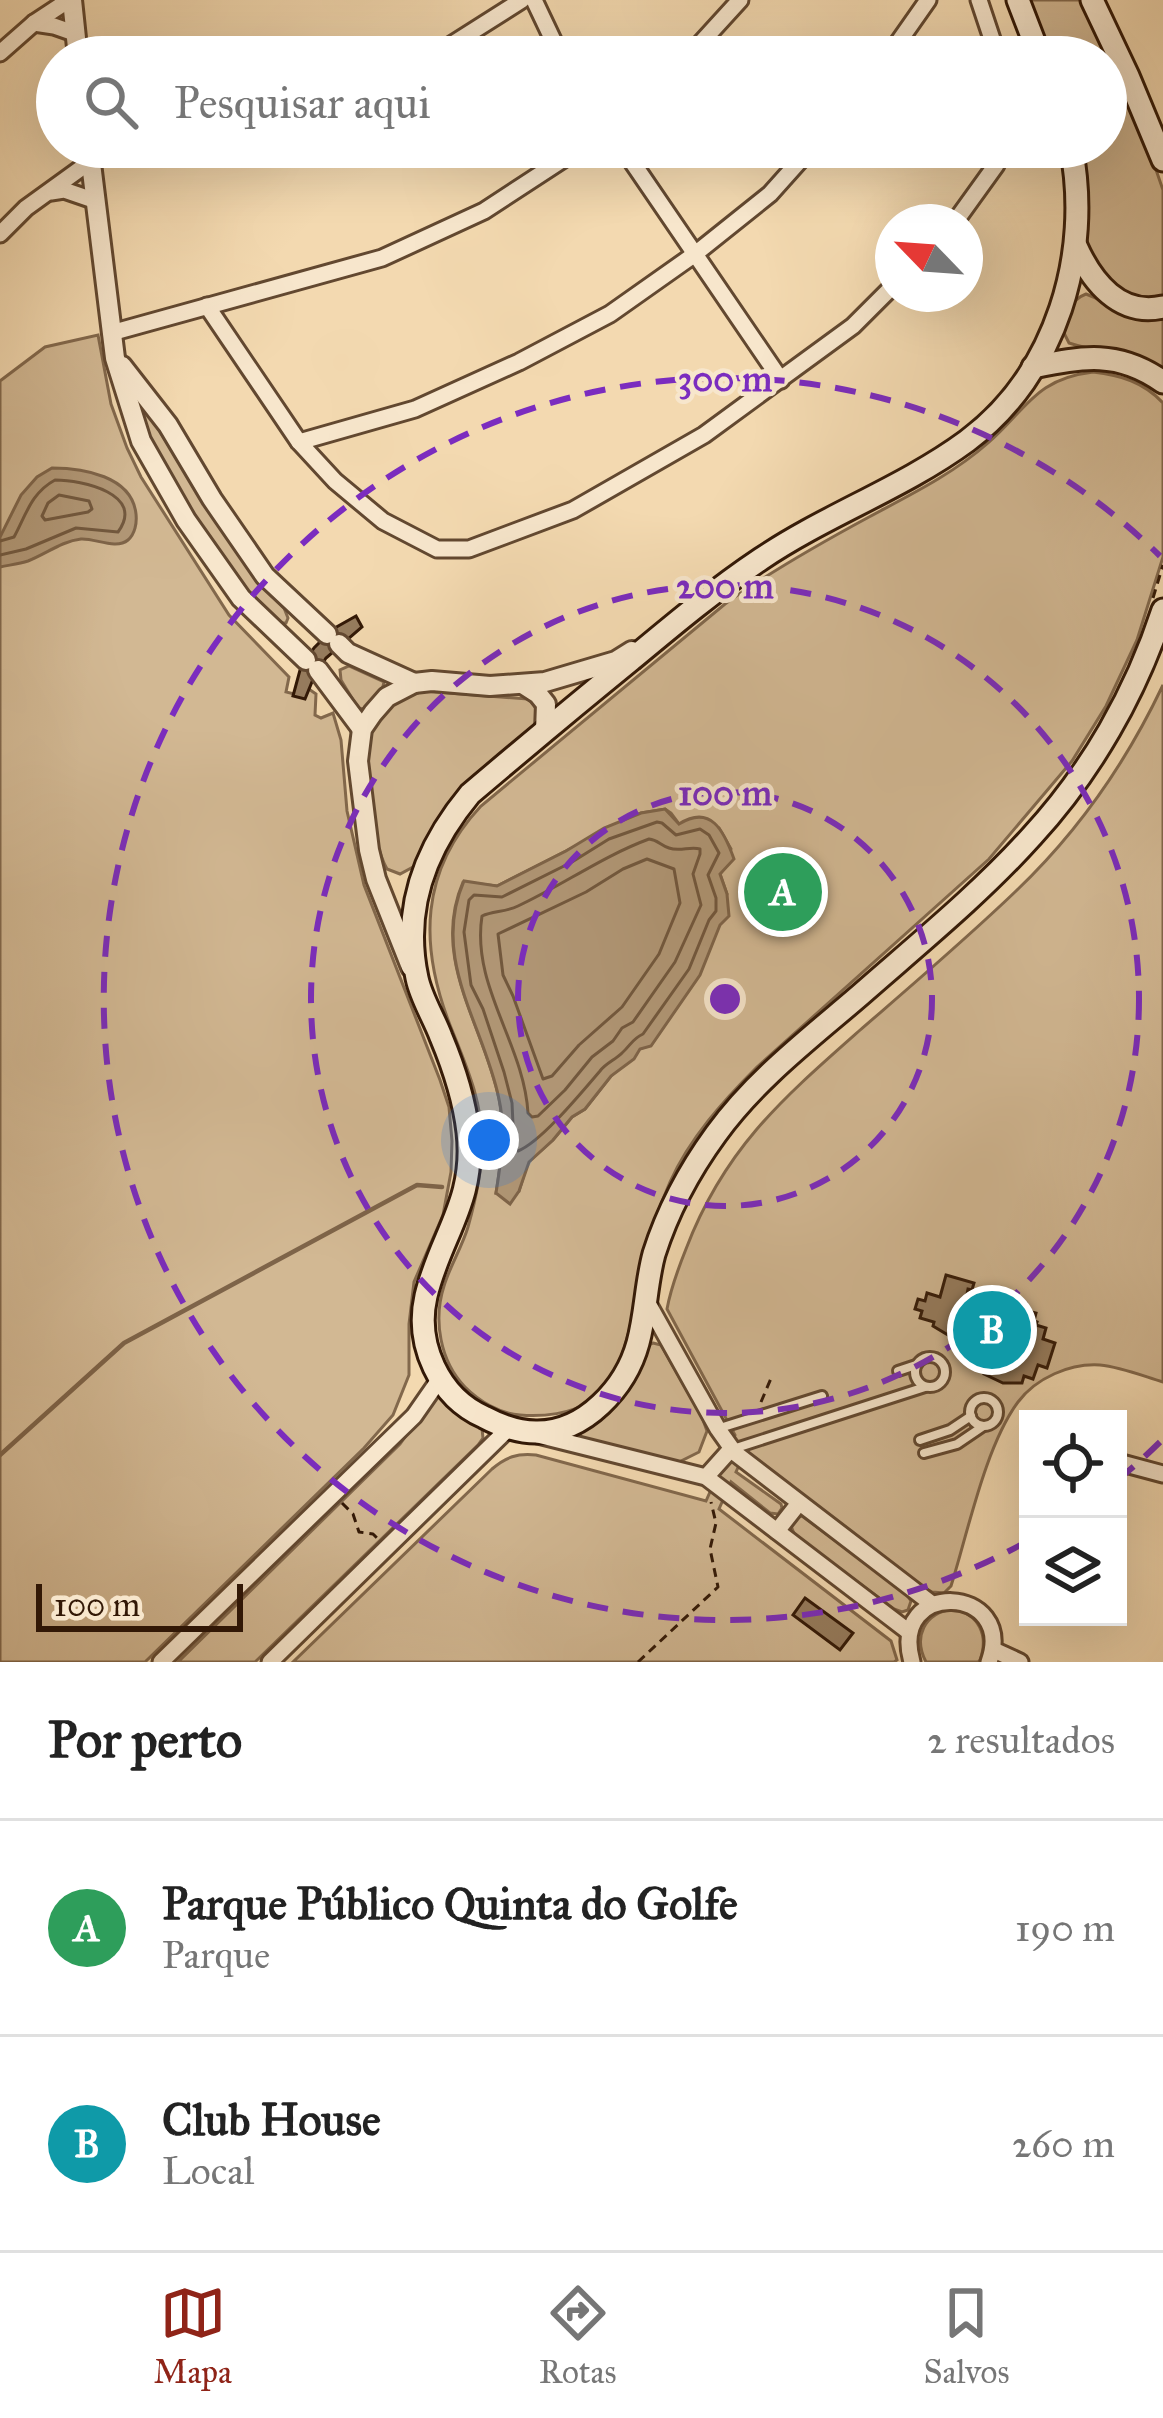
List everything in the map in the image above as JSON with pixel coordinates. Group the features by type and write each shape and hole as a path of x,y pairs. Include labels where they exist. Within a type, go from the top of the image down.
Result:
{"main road":[{"path":"1018,0 1032,36"},
{"path":"1092,0 1109,36"},
{"path":"1127,74 1163,160"},
{"path":"1075,168 1076,246 1071,280 1033,367 1012,396 971,438 944,457 759,560 672,626 470,794 427,858 414,915 417,980 457,1076 470,1150 465,1190 424,1302 423,1326 439,1380 469,1410 541,1433 590,1413 619,1385 638,1342 652,1260 679,1192 731,1113 1034,834 1084,769 1118,713 1144,663 1158,604"},
{"path":"1076,246 1087,271 1115,299 1150,310 1163,307"},
{"path":"1033,367 1074,359 1117,359 1163,382"}],"street":[{"path":"0,53 34,23 71,0 74,36"},
{"path":"465,36 522,0"},
{"path":"534,0 551,36"},
{"path":"707,36 740,0"},
{"path":"903,36 928,0"},
{"path":"979,0 991,36"},
{"path":"34,23 74,33"},
{"path":"0,234 75,168"},
{"path":"92,168 115,358 141,440 186,520 241,598 317,669 362,729"},
{"path":"111,333 382,257 484,211 550,168"},
{"path":"636,168 782,380"},
{"path":"299,442 415,409 610,314 695,254 770,194 793,168"},
{"path":"968,204 994,168"},
{"path":"48,192 64,190 96,201"},
{"path":"224,330 230,300"},
{"path":"207,306 299,442 335,481 383,521 437,550 470,549 573,511 704,435 853,326 875,304"},
{"path":"115,358 168,424 212,499 266,576 338,644 414,683 545,682 616,661 672,626"},
{"path":"283,640 306,616"},
{"path":"317,669 338,644"},
{"path":"414,683 387,697 362,729 358,761 376,879 417,980"},
{"path":"524,685 546,704 545,731"},
{"path":"645,1298 731,1449 932,1604"},
{"path":"161,1662 414,1416 439,1380"},
{"path":"270,1662 386,1547 517,1429 712,1482 909,1632"},
{"path":"712,1482 731,1449"},
{"path":"1127,1464 1163,1474"},
{"path":"777,1531 799,1503"},
{"path":"912,1662 909,1632 922,1611 947,1600 963,1601 988,1620 993,1634 991,1656 1020,1662"}],"lane":[{"path":"731,1449 941,1383 945,1368 931,1357 898,1371"},
{"path":"917,1364 915,1375 926,1387"},
{"path":"718,1429 822,1396"},
{"path":"925,1454 957,1444 997,1418 997,1407 986,1399 976,1401 971,1416 983,1426"},
{"path":"920,1440 950,1430 971,1416"}],"path":[{"path":"1158,604 1163,565"},
{"path":"754,1418 772,1376"},
{"path":"638,1662 718,1587 710,1549 716,1523 712,1482"},
{"path":"333,1494 353,1514 359,1532 374,1534 386,1547"}],"shaded area":[{"path":"1024,0 1082,0 1099,36 1039,36"},
{"path":"1127,97 1163,190 1163,297 1125,292 1096,267 1083,228 1084,168 1127,168"},
{"path":"1086,294 1163,316 1163,370 1127,354 1069,343 1063,331 1067,314"},
{"path":"98,335 111,404 141,477 229,615 289,677 286,692 302,696 306,687 316,694 315,715 321,718 333,713 341,740 347,811 364,885 449,1107 451,1172 443,1215 414,1282 409,1375 393,1415 364,1448 145,1662 0,1662 0,381 45,347"},
{"path":"1093,372 1122,378 1163,403 1163,557 1137,640 1106,706 1072,761 989,859 757,1067 697,1135 659,1211 628,1336 603,1389 591,1401 557,1414 520,1415 490,1406 456,1377 444,1353 439,1326 444,1286 473,1208 482,1146 477,1099 433,966 431,910 446,856 481,806 725,604 795,558 946,474 988,443 1033,397 1073,376","holes":["665,809 679,824 719,828 731,849 720,874 727,894 699,975 651,1045 639,1049 528,1162 519,1191 496,1193 502,1134 499,1099 463,992 453,938 454,910 463,882 497,886 641,813"]},
{"path":"134,390 222,531 284,608 286,623 277,623 238,581 205,535 151,444"},
{"path":"349,666 384,682 363,709 341,680 340,670"},
{"path":"1163,685 1163,1382 1089,1365 1055,1374 1025,1393 996,1442 951,1586 944,1593 923,1587 745,1452 736,1472 782,1508 778,1514 770,1513 731,1482 719,1509 891,1641 894,1662 293,1662 492,1469 512,1457 536,1455 706,1501 735,1435 667,1309 686,1249 718,1182 780,1103 997,909 1060,845 1117,768"},
{"path":"423,691 528,699 537,721 413,867 400,874 387,869 378,846 367,749 376,721 386,710"},
{"path":"653,1343 661,1345 707,1431 699,1452 679,1462 581,1439 580,1429"},
{"path":"435,1395 482,1428 478,1445 255,1662 178,1662 400,1444"},
{"path":"802,1516 905,1592 911,1601 908,1610 894,1609 795,1536 791,1526"},
{"path":"953,1609 980,1627 980,1660 926,1662 921,1644 924,1628 935,1615"}],"water":[{"path":"52,468 104,477 126,491 136,514 132,535 118,544 74,540 28,561 0,567 0,537 21,495"},
{"path":"665,809 679,824 700,817 721,830 734,859 720,874 729,916 720,925 700,975 651,1046 640,1049 611,1076 585,1109 529,1162 510,1204 496,1193 502,1134 499,1099 456,965 455,910 464,881 497,886 604,828"}],"building":[{"path":"356,616 362,627 326,658 305,699 293,696 300,670 314,648"},
{"path":"946,1275 974,1283 967,1294 983,1298 986,1288 998,1292 996,1302 1026,1303 1024,1310 1036,1313 1036,1325 1046,1328 1043,1339 1055,1343 1047,1368 1038,1365 1033,1379 1024,1376 1022,1383 1003,1383 984,1374 989,1356 971,1351 975,1334 948,1335 933,1326 934,1322 920,1318 922,1311 915,1309 918,1299 925,1301 927,1293 940,1297"},
{"path":"805,1598 853,1633 840,1650 793,1615"}],"waterway":[{"path":"0,1455 124,1343 417,1185 442,1187"}],"place":[{"name":"Parque Público Quinta do Golfe","path":"783,892"},
{"name":"Club House","path":"992,1330"}]}
